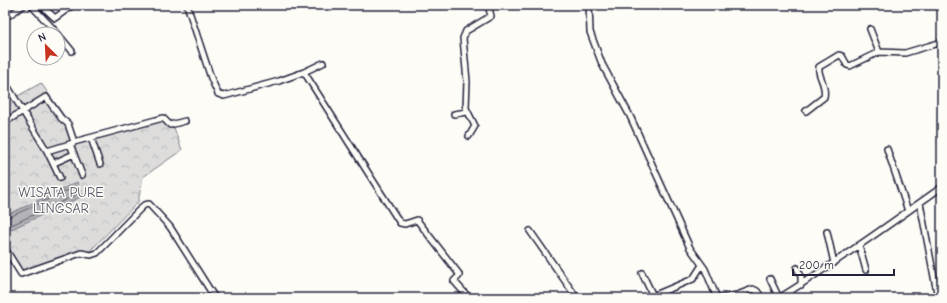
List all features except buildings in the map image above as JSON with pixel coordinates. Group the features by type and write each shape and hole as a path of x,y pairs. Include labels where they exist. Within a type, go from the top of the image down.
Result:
{"street":[{"path":"5,18 24,5"},
{"path":"31,5 51,26"},
{"path":"41,5 55,18 73,5"},
{"path":"469,136 475,126 467,112 464,33 491,16 488,5"},
{"path":"589,5 590,32 602,64 630,116 690,248 702,265 717,298"},
{"path":"188,6 211,78 216,91 221,96 279,82 323,63"},
{"path":"870,29 879,52"},
{"path":"806,111 824,97 824,84 818,69 821,65 840,55 850,66 879,52 905,53 942,42"},
{"path":"66,44 72,51"},
{"path":"942,50 942,57"},
{"path":"304,72 400,223 406,224 417,220 459,274 454,281 469,298"},
{"path":"5,82 24,111 54,163 60,178"},
{"path":"5,122 48,98 61,118 68,124 74,154 82,175"},
{"path":"454,114 467,112"},
{"path":"47,151 163,118 170,125 184,121"},
{"path":"91,138 100,164"},
{"path":"887,149 908,211"},
{"path":"54,163 74,154"},
{"path":"770,279 779,298 834,263 942,187"},
{"path":"920,203 938,298"},
{"path":"6,249 22,274 100,251 144,205 149,204 170,227 215,298"},
{"path":"530,231 577,298"},
{"path":"827,232 834,263"},
{"path":"859,245 866,270"},
{"path":"642,273 651,297 693,279 702,265"},
{"path":"797,268 801,276 801,285"},
{"path":"722,298 737,295 753,289 758,291 762,298"}],"green space":[{"name":"WISATA PURE LINGSAR","path":"41,83 65,117 73,145 161,120 173,125 182,150 143,177 138,202 90,251 20,273 5,245 5,103"}],"water":[{"path":"77,182 83,196 5,232 5,216"}]}
